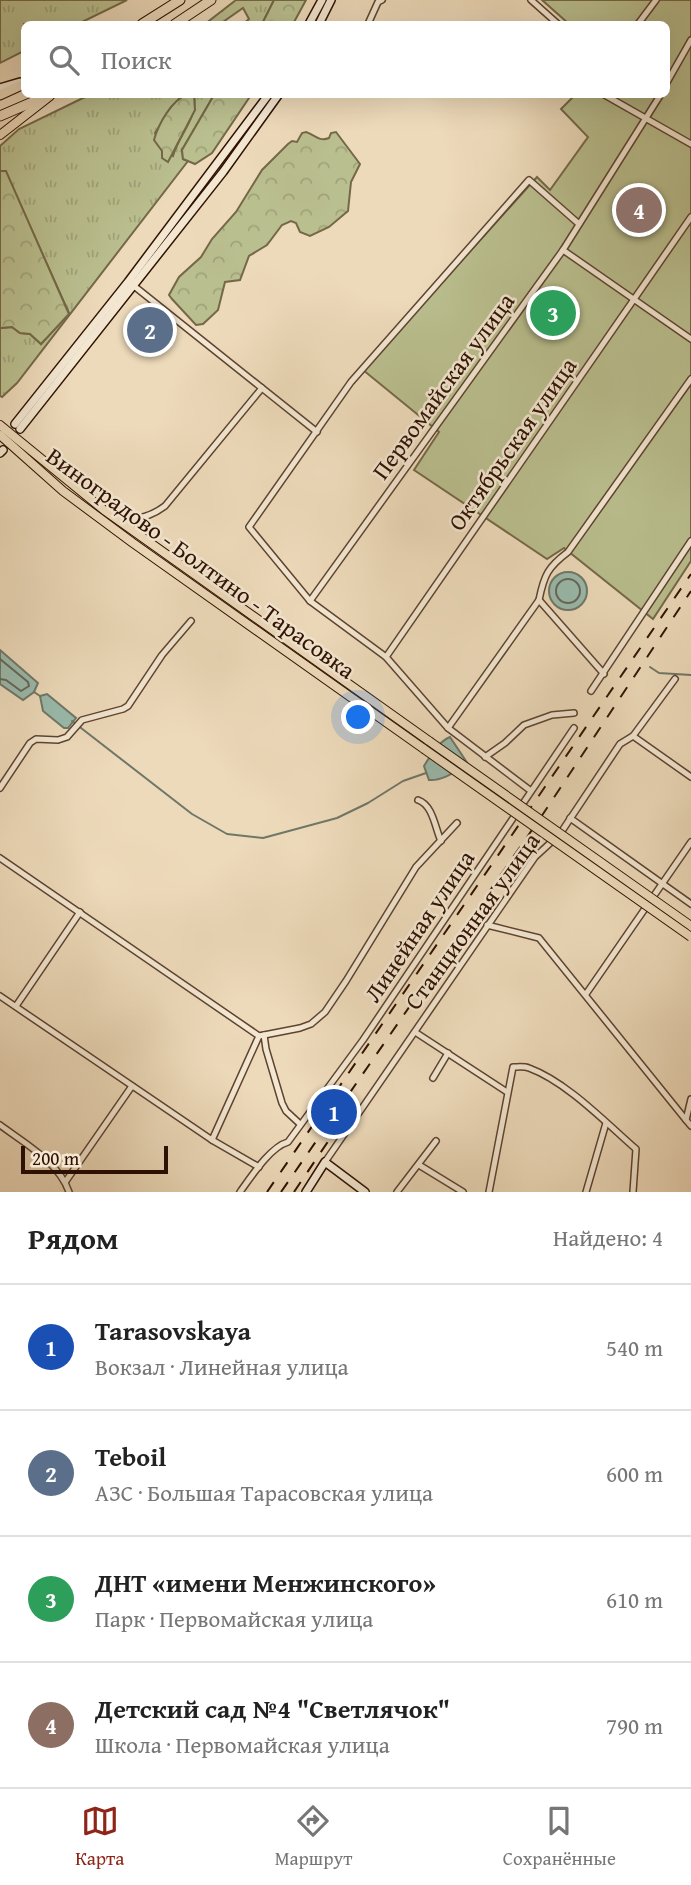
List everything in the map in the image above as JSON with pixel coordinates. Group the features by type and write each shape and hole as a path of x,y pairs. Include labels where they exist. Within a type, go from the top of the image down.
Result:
{"highway":[{"path":"147,21 180,0"},
{"path":"180,21 211,0"},
{"path":"0,95 21,84"},
{"path":"0,116 43,98"}],"main road":[{"path":"0,135 47,98"},
{"name":"Виноградово - Болтино - Тарасовка","path":"0,425 104,510 691,937"},
{"name":"Виноградово - Болтино - Тарасовка","path":"0,435 64,491 133,542 691,926"}],"street":[{"path":"311,21 322,0"},
{"path":"320,21 331,0"},
{"path":"369,21 378,2 382,0"},
{"path":"531,0 555,21"},
{"path":"640,21 655,0"},
{"path":"670,79 691,40"},
{"path":"0,88 21,83"},
{"path":"17,427 121,297 266,98"},
{"path":"121,297 134,286 276,98"},
{"path":"610,98 691,144"},
{"name":"Первомайская улица","path":"310,601 563,250 659,98"},
{"path":"531,791 447,728 386,657 310,601 249,527 351,383 529,180 579,224"},
{"name":"Октябрьская улица","path":"386,657 691,217"},
{"path":"563,250 691,340"},
{"path":"134,286 317,432"},
{"path":"447,728 538,600 550,566 568,552 691,379"},
{"path":"104,510 129,519 156,513 165,506 262,388"},
{"path":"591,691 691,541"},
{"path":"538,600 604,674"},
{"path":"0,788 36,738 58,740 67,737 82,720 128,706 162,655 191,621"},
{"name":"Станционная улица","path":"306,1192 535,857 560,834 620,744 633,736 675,679"},
{"path":"485,757 524,725 552,715 574,713"},
{"name":"Линейная улица","path":"240,1192 281,1144 288,1142 363,1040 574,728"},
{"path":"633,736 691,777"},
{"path":"418,800 424,802 431,812 441,841"},
{"path":"570,818 691,904"},
{"path":"261,1035 312,1024 324,1012 416,867 457,823"},
{"path":"586,994 691,842"},
{"path":"0,858 261,1035 284,1107 300,1124"},
{"path":"16,1006 80,912"},
{"path":"487,925 539,938 691,1126"},
{"path":"0,996 212,1140 259,1167"},
{"path":"415,1031 507,1092"},
{"path":"212,1140 261,1035"},
{"path":"433,1078 448,1053"},
{"path":"489,1192 513,1067 527,1067 550,1079 636,1149 634,1192"},
{"path":"66,1181 132,1086"},
{"path":"686,1119 691,1099"},
{"path":"586,1192 606,1124"},
{"path":"0,1125 45,1159 66,1181 69,1192"},
{"path":"397,1192 436,1140"},
{"path":"325,1162 365,1192"},
{"path":"419,1165 463,1192"}],"green space":[{"path":"0,0 127,0 84,21 21,21 21,52 0,63"},
{"path":"236,0 274,0 264,21 247,21 249,19 243,8 224,21 209,21"},
{"path":"274,0 306,0 295,21 264,21"},
{"path":"542,0 691,0 691,561 653,619 564,548 547,559 414,470 439,432 363,370 537,177 550,190 588,137 561,109 572,98 670,98 670,21 566,21"},
{"path":"83,98 180,98 155,133 162,151 173,156 191,119 194,98 212,98 182,150 183,159 188,161 17,383 2,397 0,328 12,327 20,333 30,334 41,344 69,313 5,171 0,171 0,146 19,129"},
{"path":"180,98 194,98 195,110 168,162 162,158 162,151 154,140 166,113"},
{"path":"212,98 249,98 212,153 195,164 183,159 182,150"},
{"path":"306,132 322,139 329,138 331,133 336,132 360,164 351,182 348,211 329,227 310,236 300,232 296,223 291,221 282,225 267,245 249,256 240,280 225,282 218,310 203,324 196,325 169,295 179,277 201,257 212,239 236,212 262,170 288,144 297,142 302,133"},
{"path":"0,171 6,171 69,314 41,344 30,334 20,333 12,327 0,328"}],"water":[{"path":"568,572 582,577 587,591 582,605 568,610 554,605 549,591 554,577"},
{"path":"0,650 38,683 34,692 23,700 0,684"},
{"path":"47,694 76,718 68,728 64,728 43,711 40,696"},
{"path":"450,737 468,764 444,777 429,780 424,766 438,745"}],"waterway":[{"path":"650,667 659,673 691,675"},
{"path":"34,692 40,696"},
{"path":"72,721 192,814 227,834 263,838 337,818 403,781 426,773"}],"railway":[{"path":"267,1192 691,574"},
{"path":"281,1192 543,814 691,591"},
{"path":"294,1192 329,1140"}],"place":[{"name":"Детский сад №4 \"Светлячок\"","path":"639,210"},
{"name":"ДНТ «имени Менжинского»","path":"553,313"},
{"name":"Teboil","path":"150,330"},
{"name":"Tarasovskaya","path":"334,1112"}]}
